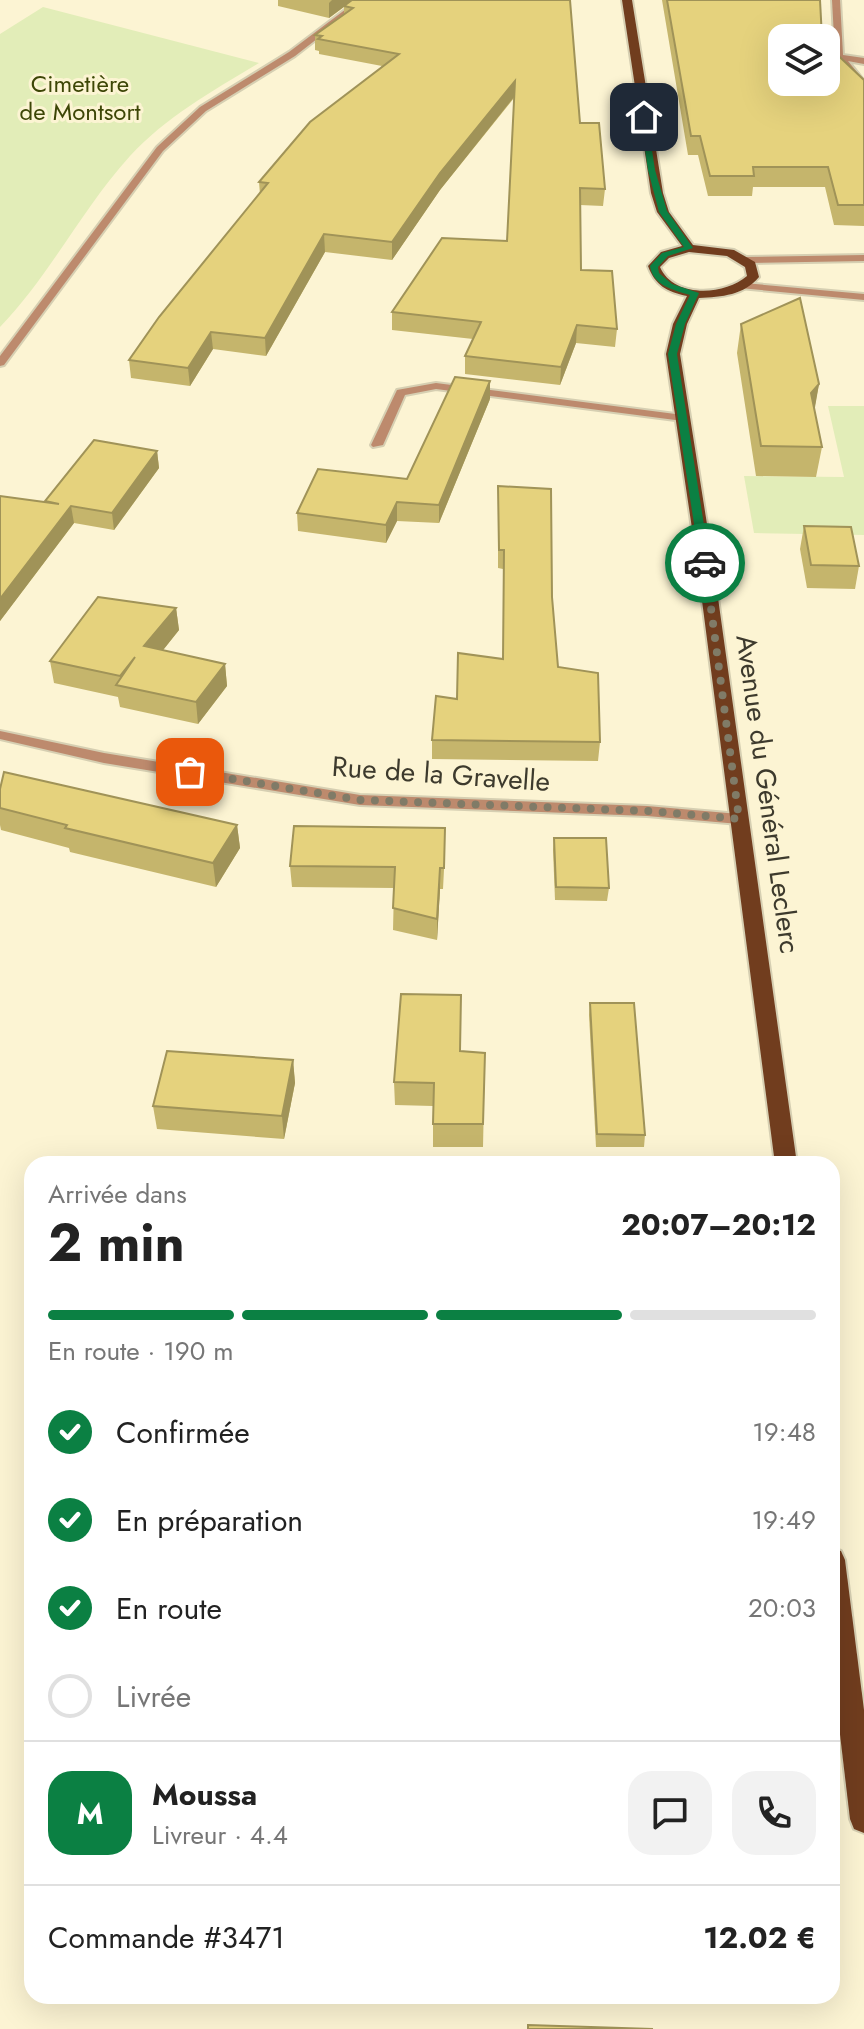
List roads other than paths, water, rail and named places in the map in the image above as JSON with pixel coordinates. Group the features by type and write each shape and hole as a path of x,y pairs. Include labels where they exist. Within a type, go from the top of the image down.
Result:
{"main road":[{"path":"627,0 657,193 663,212 689,248"},
{"path":"689,248 730,253 745,260 753,277 744,286 722,293 695,293 669,286 655,273 658,260 689,248"},
{"name":"Avenue du Général Leclerc","path":"695,293 680,324 673,354 785,1156"},
{"path":"840,1625 864,1819"}],"street":[{"path":"0,363 160,149 203,109 292,54 363,0"},
{"path":"836,0 842,58 864,87"},
{"path":"842,58 864,61"},
{"path":"745,260 864,258"},
{"path":"744,286 864,297"},
{"path":"377,445 401,392 436,386 683,418"},
{"name":"Rue de la Gravelle","path":"0,735 104,758 360,800 647,811 739,819"}],"park label":[{"name":"Cimetière de Montsort","path":"80,97"}]}
